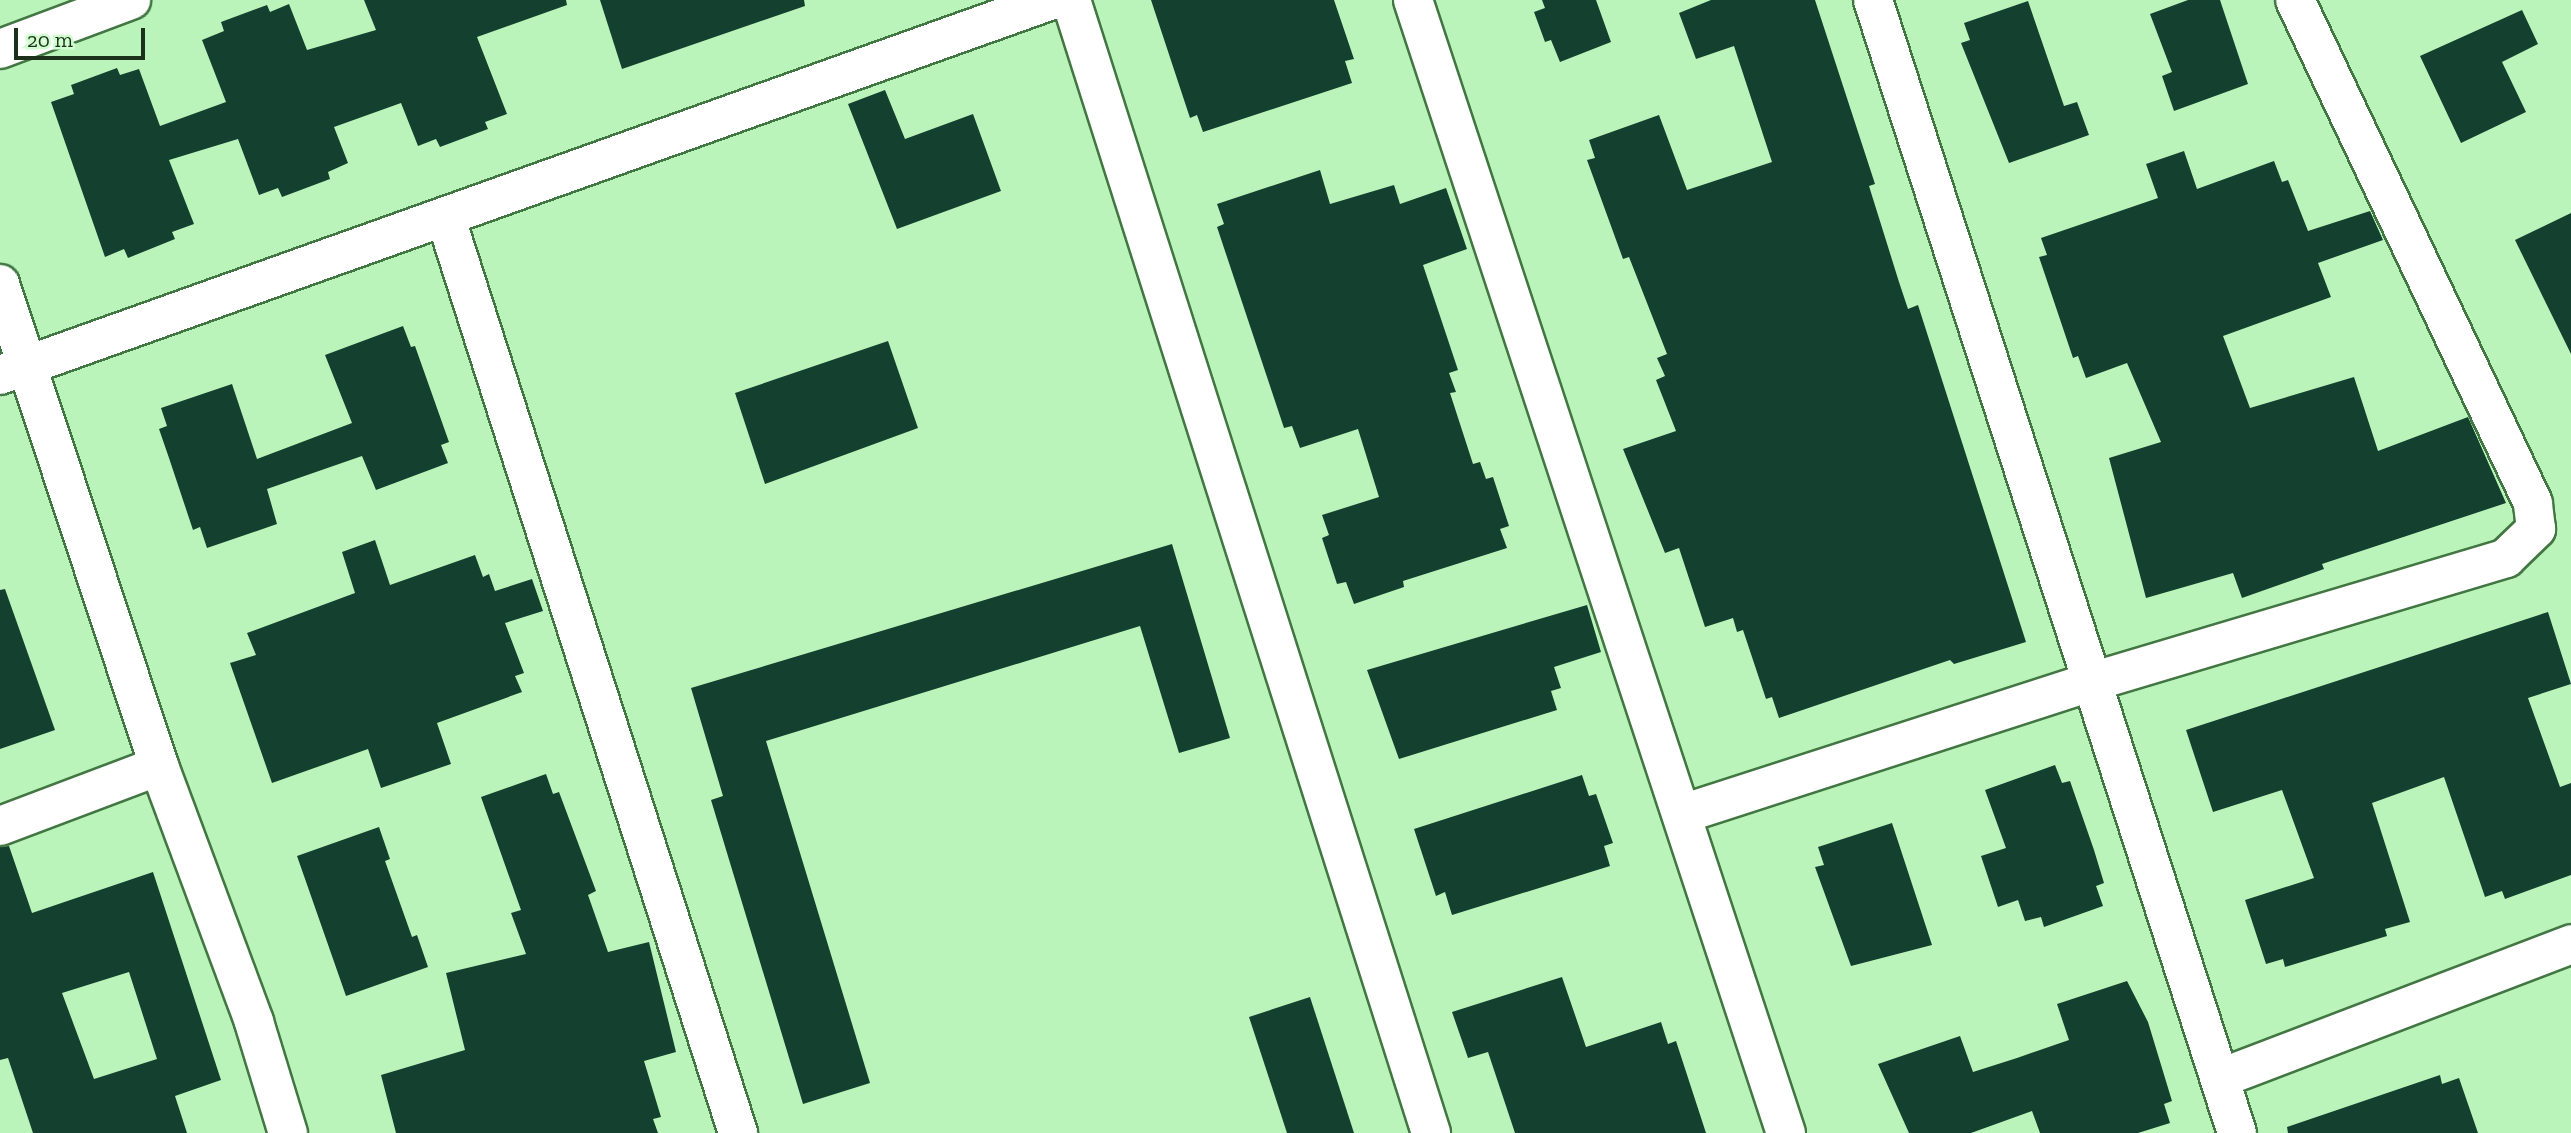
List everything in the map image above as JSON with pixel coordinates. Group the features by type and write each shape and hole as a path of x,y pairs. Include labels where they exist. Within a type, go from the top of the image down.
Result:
{"street":[{"path":"0,49 131,0"},
{"path":"13,370 446,219 1052,0"},
{"path":"1071,0 1431,1133"},
{"path":"1413,0 1786,1133"},
{"path":"1873,0 2237,1133"},
{"path":"1682,814 2091,682 2506,558 2536,529 2533,503 2295,0"},
{"path":"446,219 738,1133"},
{"path":"0,284 13,370 254,1022 288,1133"},
{"path":"0,826 159,766"},
{"path":"2221,1078 2571,944"}],"building":[{"path":"364,0 566,0 567,5 477,37 507,114 485,122 488,129 440,147 436,139 418,146 401,103 334,127 348,163 328,172 330,179 282,197 278,188 259,195 238,139 169,160 194,224 172,232 175,239 128,258 124,249 105,257 51,102 74,94 71,85 117,68 120,75 139,69 160,126 226,102 202,40 224,31 221,22 267,5 270,12 289,4 307,50 376,30"},
{"path":"600,0 804,0 805,6 622,69"},
{"path":"1151,0 1334,0 1354,59 1345,61 1352,83 1203,132 1197,115 1190,118"},
{"path":"1542,0 1596,0 1611,42 1560,62 1551,40 1545,42 1534,12 1545,8"},
{"path":"1711,0 1815,0 1875,184 1869,186 1899,282 1908,309 1918,305 2026,642 1954,664 1950,660 1779,718 1772,697 1766,699 1743,630 1737,632 1733,618 1705,627 1679,548 1665,553 1623,449 1676,431 1656,380 1665,376 1657,358 1667,354 1629,257 1623,259 1587,160 1595,158 1589,140 1659,115 1687,190 1772,162 1734,46 1696,59 1679,13"},
{"path":"2188,0 2220,0 2248,84 2174,111 2162,76 2172,72 2150,14"},
{"path":"2028,1 2064,106 2077,102 2089,135 2009,163 1961,43 1970,40 1964,23"},
{"path":"2522,10 2538,44 2502,62 2526,112 2461,143 2420,56"},
{"path":"885,90 905,139 973,114 1001,191 897,229 848,104"},
{"path":"2184,151 2197,189 2274,161 2282,182 2288,180 2308,231 2370,211 2383,240 2318,263 2331,297 2223,336 2250,408 2354,377 2378,451 2468,417 2506,503 2322,564 2324,569 2242,598 2233,573 2146,598 2109,458 2161,442 2127,363 2086,378 2078,356 2073,358 2039,257 2047,255 2041,238 2158,198 2146,164"},
{"path":"1320,170 1330,204 1394,185 1400,204 1446,188 1467,249 1423,265 1458,370 1449,373 1456,392 1450,393 1473,464 1480,462 1486,479 1493,477 1509,526 1500,529 1507,548 1403,581 1404,587 1354,604 1346,582 1337,584 1322,538 1329,535 1322,515 1379,497 1358,429 1300,448 1292,426 1284,428 1217,227 1224,224 1217,204"},
{"path":"2571,213 2571,354 2515,240"},
{"path":"403,326 411,347 415,346 449,442 441,445 448,463 376,490 362,456 267,489 277,524 207,548 200,527 193,530 159,429 167,426 161,408 232,384 257,459 352,423 325,355"},
{"path":"888,341 918,428 765,484 735,393"},
{"path":"375,540 390,585 475,555 483,577 489,574 495,591 532,579 543,611 505,623 524,673 515,676 522,692 437,723 451,764 381,788 368,749 272,783 230,663 256,655 247,633 355,593 342,552"},
{"path":"1172,544 1230,738 1179,753 1140,626 766,741 870,1083 803,1104 711,800 723,796 691,688"},
{"path":"5,589 55,730 0,749 0,590"},
{"path":"1587,605 1601,652 1554,667 1561,688 1551,691 1557,710 1399,759 1367,670"},
{"path":"2548,612 2571,684 2528,698 2560,787 2571,783 2571,875 2505,899 2502,891 2485,897 2444,777 2372,803 2410,922 2385,929 2387,936 2285,967 2283,959 2266,964 2245,900 2314,878 2282,790 2213,812 2186,730"},
{"path":"2055,765 2062,783 2070,781 2094,850 2104,883 2096,886 2103,906 2044,927 2041,917 2025,921 2018,900 1998,907 1981,856 2006,848 1985,790"},
{"path":"546,774 553,794 559,792 596,891 588,895 608,952 649,942 676,1052 644,1061 661,1117 653,1119 658,1133 396,1133 381,1075 465,1050 446,973 526,954 511,913 521,910 481,797"},
{"path":"1582,775 1589,796 1596,794 1613,843 1604,846 1610,866 1452,915 1445,892 1436,896 1414,829"},
{"path":"1892,823 1932,945 1851,966 1815,867 1824,865 1818,847"},
{"path":"379,827 390,859 385,861 412,937 417,935 428,967 346,996 297,856"},
{"path":"9,846 32,913 153,872 221,1080 175,1096 187,1133 33,1133 8,1058 0,1060 0,847","holes":["129,972 157,1059 94,1079 62,993"]},
{"path":"1562,977 1586,1047 1661,1022 1668,1044 1676,1041 1706,1133 1515,1133 1488,1052 1468,1058 1452,1012"},
{"path":"2127,981 2148,1022 2172,1101 2164,1104 2170,1123 2138,1133 2040,1133 2032,1111 1971,1133 1909,1133 1878,1064 1960,1036 1973,1072 2017,1058 2069,1040 2057,1004"},
{"path":"1310,997 1354,1133 1287,1133 1249,1017"},
{"path":"2440,1075 2442,1084 2459,1078 2478,1133 2288,1133 2287,1127"}]}
